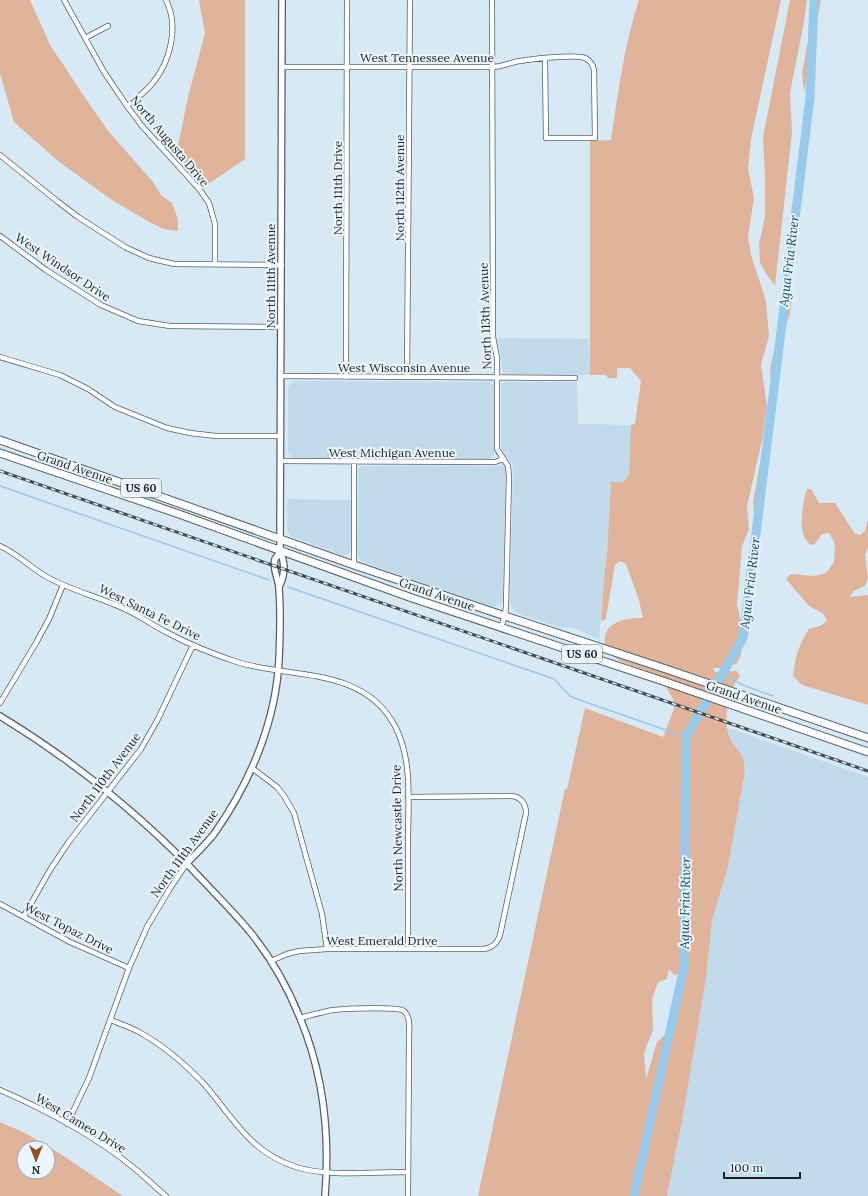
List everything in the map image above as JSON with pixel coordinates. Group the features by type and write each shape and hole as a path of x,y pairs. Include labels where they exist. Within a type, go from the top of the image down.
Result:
{"highway":[{"name":"Grand Avenue","path":"0,440 354,565 666,668 868,738"},
{"name":"Grand Avenue","path":"0,453 280,552 663,681 868,752"}],"street":[{"name":"North Augusta Drive","path":"64,0 104,72 127,106 142,126 200,190 209,203 215,224 215,264"},
{"path":"127,106 142,95 153,83 162,69 168,53 173,25 166,0"},
{"name":"North 111th Avenue","path":"279,587 284,578 284,560 280,552 282,0"},
{"name":"North 111th Drive","path":"346,377 348,0"},
{"name":"North 112th Avenue","path":"407,377 410,0"},
{"name":"North 113th Avenue","path":"492,0 493,337 497,358 497,449 508,466 510,477 505,616 501,627"},
{"path":"85,38 108,26"},
{"name":"West Tennessee Avenue","path":"282,67 500,67 519,61 545,58 585,58 593,64 596,82 595,138 546,138 545,58"},
{"path":"0,155 62,205 137,254 160,262 174,264 282,265"},
{"name":"West Windsor Drive","path":"0,236 46,270 101,305 138,321 170,326 281,327"},
{"path":"0,357 60,375 88,389 115,407 168,428 190,433 216,436 281,436"},
{"name":"West Wisconsin Avenue","path":"281,376 576,378"},
{"name":"West Michigan Avenue","path":"280,461 495,462 503,459"},
{"path":"354,462 354,565"},
{"name":"West Santa Fe Drive","path":"0,546 15,554 46,576 63,585 90,594 131,612 164,631 193,645 237,662 278,671"},
{"name":"North 111th Avenue","path":"67,1124 89,1078 129,968 153,915 174,881 213,835 235,801 252,768 262,743 270,716 278,671 279,587 275,576 276,559 280,552"},
{"path":"0,703 49,619 63,585"},
{"name":"North 110th Avenue","path":"24,916 50,870 68,843 141,749 158,718 193,645"},
{"name":"North Newcastle Drive","path":"278,671 307,674 338,681 363,692 378,704 393,722 402,742 407,760 408,949"},
{"path":"0,716 57,753 155,832 188,863 220,898 252,934 271,961 286,987 300,1018 317,1070 323,1095 327,1136 325,1196"},
{"path":"252,768 277,787 294,813 322,914 327,949"},
{"name":"West Emerald Drive","path":"271,961 298,951 327,949 483,949 494,945 498,941 526,813 526,807 523,802 517,797 512,796 408,797"},
{"name":"West Topaz Drive","path":"0,904 70,942 129,968"},
{"path":"300,1018 335,1010 394,1008 404,1011 408,1021 408,1196"},
{"path":"111,1020 139,1032 182,1063 205,1085 246,1136 263,1151 281,1162 297,1168 327,1172 408,1172"},
{"name":"West Cameo Drive","path":"0,1090 42,1110 110,1150 134,1168 166,1196"}],"shaded area":[{"path":"0,0 30,0 51,47 81,92 109,132 153,182 161,195 172,203 178,219 178,231 164,229 151,223 112,200 58,161 14,122 0,73"},
{"path":"199,0 245,0 245,159 204,187 176,156 188,97 205,33"},
{"path":"639,0 781,0 751,139 748,169 754,198 748,237 751,255 766,301 769,336 761,365 767,406 763,436 747,506 749,529 742,546 737,605 742,627 740,643 741,655 737,663 727,668 713,668 715,672 737,671 740,677 732,689 729,697 726,724 730,738 743,758 745,771 728,867 712,920 706,978 683,1116 667,1196 478,1196 565,789 567,789 585,708 663,737 674,709 673,699 659,675 622,662 604,650 605,635 610,627 624,620 643,618 639,600 626,564 620,561 615,565 606,618 603,621 601,619 607,555 611,482 623,482 629,475 631,425 635,424 641,381 630,368 617,368 617,378 608,378 606,375 590,375 590,141 611,140 622,70","holes":["669,969 674,975 678,974 679,970 685,971 675,1026 657,1042 646,1079 644,1053 653,1030 652,999 658,982 667,979"]},
{"path":"790,0 807,0 790,93 792,132 775,286 760,262 759,244 765,217 763,137"},
{"path":"816,0 821,0 804,92 802,73"},
{"path":"792,205 789,283 792,298 790,314 782,335 780,355 774,376 772,404 770,370 778,330"},
{"path":"497,338 589,339 590,375 505,374 502,372"},
{"path":"294,381 490,382 494,385 494,455 490,459 292,458 288,453 288,388 290,383"},
{"path":"577,382 578,424 631,425 629,475 623,482 611,482 607,555 599,639 571,627 561,628 519,614 512,608 510,602 513,467 511,461 504,454 501,448 501,386 502,383"},
{"path":"764,441 767,451 759,500 759,528 752,598 746,623 745,608 749,583 751,545 755,526 753,502"},
{"path":"361,466 504,467 506,470 503,599 501,604 494,607 362,562 357,556 358,470"},
{"path":"807,489 811,489 819,503 835,503 855,534 860,535 865,531 868,519 868,548 865,555 868,578 865,586 854,591 849,597 868,595 868,705 802,685 793,676 798,651 809,629 820,626 827,621 824,614 809,606 786,579 791,574 815,576 826,573 834,562 835,544 829,533 822,534 815,544 810,545 802,530 802,512"},
{"path":"287,499 351,500 351,550 349,553 342,555 290,536 287,529"},
{"path":"726,727 868,777 868,1196 667,1196 683,1116 706,978 712,920 728,867 745,771 742,757 730,738"},
{"path":"0,1122 37,1140 16,1140 16,1180 56,1180 56,1151 123,1196 0,1196"}],"waterway":[{"name":"Agua Fria River","path":"634,1196 684,967 686,737 743,638 810,98 814,0"},
{"path":"0,486 269,580"},
{"path":"288,587 554,679 570,696 574,698 686,737"},
{"path":"722,674 743,685 773,696"}],"railway":[{"path":"0,471 868,771"}]}
